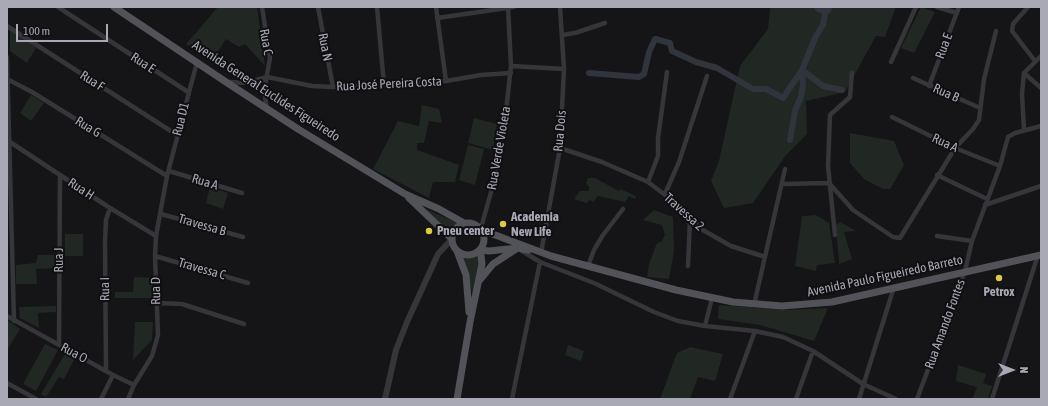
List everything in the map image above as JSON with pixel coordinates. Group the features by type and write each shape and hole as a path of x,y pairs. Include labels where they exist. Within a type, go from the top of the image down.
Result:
{"main road":[{"name":"Avenida General Euclides Figueiredo","path":"114,7 267,109 405,194 439,209 464,223"},
{"name":"Avenida General Euclides Figueiredo","path":"405,194 452,239"},
{"path":"457,399 470,322 479,281 482,258 480,250 485,238 481,229 473,224 464,223 456,229 452,239 466,275 470,322"},
{"name":"Avenida Paulo Figueiredo Barreto","path":"481,229 543,253 588,266 712,298 754,305 816,305 1040,255"},
{"path":"479,281 493,264 517,248"},
{"name":"Avenida Paulo Figueiredo Barreto","path":"480,250 489,251 517,248 543,253"},
{"path":"457,251 461,254 471,255 480,250"}],"street":[{"name":"Rua C","path":"262,7 270,58 267,77"},
{"name":"Rua N","path":"318,7 333,87"},
{"path":"377,7 384,85"},
{"path":"436,7 446,82"},
{"path":"437,18 510,7"},
{"name":"Rua Verde Violeta","path":"481,229 493,185 500,150 511,73 510,7"},
{"name":"Rua Dois","path":"543,253 560,148 564,69 560,7"},
{"path":"891,62 916,7"},
{"path":"937,7 957,13"},
{"name":"Rua E","path":"929,86 960,7"},
{"path":"1028,7 1014,24 1012,31 1034,61"},
{"name":"Rua E","path":"60,8 188,92"},
{"path":"562,35 605,23"},
{"name":"Rua F","path":"7,26 177,135"},
{"path":"830,183 853,210 893,236 899,238 905,233 937,175 955,148 979,120 984,79 996,30"},
{"path":"1041,56 1034,61 1024,73 1022,94 1024,130 1041,126"},
{"path":"7,58 14,321"},
{"name":"Rua D1","path":"168,174 197,62"},
{"path":"511,66 564,69"},
{"path":"648,182 658,156 658,138 667,72"},
{"name":"Rua José Pereira Costa","path":"226,82 246,83 267,77 312,86 333,87 446,82 469,77 511,73"},
{"path":"835,235 828,155 830,115 850,96 852,73"},
{"path":"1024,73 1041,88"},
{"path":"665,194 679,162 708,76"},
{"path":"267,77 264,93 267,109"},
{"name":"Rua B","path":"913,78 980,108"},
{"name":"Rua G","path":"8,79 168,174"},
{"name":"Rua A","path":"892,117 955,148 1000,166"},
{"name":"Rua Amando Fontes","path":"917,399 965,271 972,241 1000,166 1009,136 1024,130"},
{"name":"Rua H","path":"9,141 60,176 156,236"},
{"name":"Travessa 2","path":"560,148 602,162 648,182 684,210 696,226 720,241 765,257"},
{"path":"754,305 785,169"},
{"name":"Rua A","path":"168,174 242,193"},
{"name":"Rua D","path":"128,399 134,385 152,356 155,340 158,335 155,256 156,236 168,174"},
{"path":"937,175 987,199"},
{"name":"Rua J","path":"59,345 60,176"},
{"path":"782,184 830,183"},
{"path":"985,205 1041,186"},
{"name":"Rua I","path":"106,370 105,241 106,220 110,208"},
{"path":"588,266 594,250 603,235 623,209"},
{"name":"Travessa B","path":"161,214 243,237"},
{"path":"688,266 690,219"},
{"path":"937,236 972,241"},
{"path":"385,399 396,350 407,322 438,254 452,239"},
{"path":"517,248 527,256 540,262 594,283 668,317 705,326 755,331 782,338 813,351 863,384 896,399"},
{"path":"992,399 1040,255"},
{"name":"Travessa C","path":"155,256 248,283"},
{"path":"512,399 540,262"},
{"path":"858,399 894,287"},
{"path":"705,326 712,298"},
{"path":"156,303 182,304 244,324"},
{"path":"7,316 14,321"},
{"name":"Rua O","path":"14,321 134,385"},
{"path":"730,399 755,331"},
{"path":"796,399 813,351"},
{"path":"101,399 113,375"},
{"path":"7,383 36,399"}],"shaded area":[{"path":"218,7 257,7 265,66 245,44 239,47 226,39 212,61 186,44"},
{"path":"896,7 885,37 876,36 845,92 806,101 807,134 786,155 753,203 724,208 711,181 719,161 740,66 768,29 770,8"},
{"path":"921,7 935,12 914,53 901,48"},
{"path":"10,29 36,48 27,63 10,51"},
{"path":"31,95 44,103 31,121 20,113"},
{"path":"422,105 439,109 442,123 429,121 424,143 417,143 417,150 459,165 455,182 433,182 429,198 373,169 398,121 419,126"},
{"path":"474,118 497,124 493,150 468,143"},
{"path":"850,133 894,141 904,165 890,189 883,189 864,179 850,163"},
{"path":"468,145 484,149 475,185 459,180"},
{"path":"588,178 595,178 619,191 620,189 636,196 635,199 629,196 625,202 598,196 593,202 590,200 586,203 574,199 580,191 589,191 589,187 586,183"},
{"path":"210,187 228,193 223,209 206,203"},
{"path":"419,206 458,223 450,228 448,235"},
{"path":"654,210 673,217 674,251 669,279 647,277 649,264 657,243 661,242 665,235 662,225 643,220"},
{"path":"816,215 829,223 835,263 817,265 816,271 795,266 802,216"},
{"path":"840,222 856,231 844,232 852,259 839,264 836,225"},
{"path":"65,234 83,234 83,256 65,256"},
{"path":"479,254 480,266 474,301 466,268 461,256 471,257"},
{"path":"38,255 55,255 55,268 36,269 37,284 16,284 16,265 36,263"},
{"path":"134,277 153,278 152,298 115,298 115,292 133,292"},
{"path":"719,305 788,310 828,308 814,341 760,325 718,319"},
{"path":"56,306 56,312 38,313 39,328 20,318 19,307"},
{"path":"8,321 20,329 7,349"},
{"path":"135,322 153,322 152,340 133,360"},
{"path":"45,344 58,350 36,391 23,384"},
{"path":"568,345 584,351 581,361 565,355"},
{"path":"690,347 723,354 715,381 698,377 690,399 660,399 677,353"},
{"path":"65,354 74,360 64,379 59,377 46,397 41,394"},
{"path":"958,365 986,374 983,383 992,386 988,399 972,399 977,387 956,381"}],"waterway":[{"path":"820,7 826,9"},
{"path":"589,73 639,77 644,74 649,52 655,39 670,43 672,51 696,62 717,68 753,89 766,89 783,98 802,70 816,36 823,25 826,9"},
{"path":"802,70 823,86 842,90"},
{"path":"790,140 795,111 801,97 803,84 802,70"}],"place":[{"name":"Academia New Life","path":"503,224"},
{"name":"Pneu center","path":"429,231"},
{"name":"Petrox","path":"999,278"}]}
